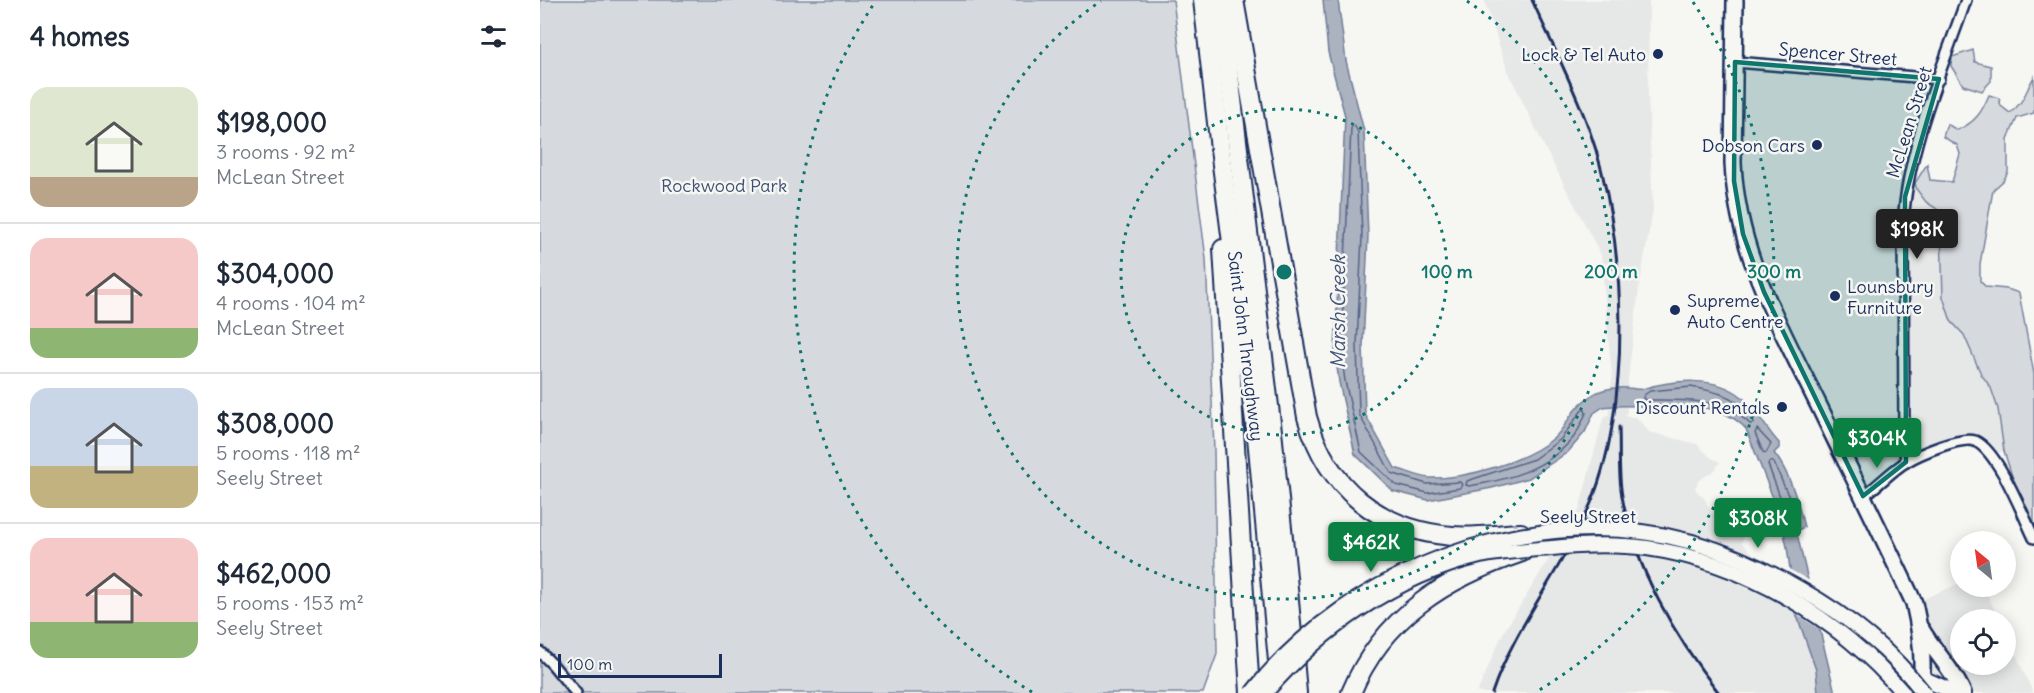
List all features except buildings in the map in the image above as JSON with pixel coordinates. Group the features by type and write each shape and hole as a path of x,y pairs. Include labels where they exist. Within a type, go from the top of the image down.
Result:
{"highway":[{"name":"Saint John Throughway","path":"1203,0 1257,437 1281,693"},
{"name":"Saint John Throughway","path":"1220,0 1272,430 1297,693"},
{"path":"1234,0 1307,417 1315,443 1324,460 1338,480 1361,503 1386,519 1407,528 1428,534 1455,537 1538,532"},
{"path":"1220,148 1225,303 1251,693"},
{"path":"1351,693 1368,660 1384,638 1432,593 1477,569 1529,550"}],"main road":[{"path":"1735,0 1733,163 1743,234 1764,292 1914,603 1919,624 1922,688 1956,693"},
{"name":"Seely Street","path":"1251,693 1272,669 1317,628 1362,596 1397,577 1452,554 1538,532 1617,530 1691,542 1753,564 1813,596 1852,621 1887,652 1922,688"},
{"name":"Seely Street","path":"1265,693 1320,637 1347,617 1400,586 1478,557 1582,545 1646,548 1681,555 1713,564 1785,597 1838,630 1903,693"},
{"path":"1919,624 1963,693"}],"street":[{"name":"McLean Street","path":"1906,462 1903,223 1905,197 1920,134 1966,0"},
{"name":"Spencer Street","path":"1735,62 1939,79"},
{"path":"1863,496 1906,462 1957,441 1977,442 1991,454 1997,463 2034,538"},
{"path":"540,652 576,693"}],"highlighted area":[{"path":"1735,62 1939,79 1905,197 1906,462 1863,496 1764,292 1743,234 1734,181"}],"shaded area":[{"path":"1484,0 1649,0 1648,95 1653,209 1639,288 1625,415 1636,417 1649,432 1697,444 1710,457 1720,462 1715,470 1698,481 1695,489 1704,498 1712,513 1719,516 1727,513 1735,514 1745,524 1742,543 1760,561 1796,613 1816,670 1818,693 1477,693 1502,635 1579,510 1603,419 1609,414 1612,377 1601,255 1508,71"},
{"path":"1735,62 1939,79 1908,184 1915,183 1926,202 1937,209 1943,219 1942,267 1951,321 1964,335 1981,374 1991,388 1998,409 2004,451 1991,454 1968,440 1906,462 1863,496 1743,234"},
{"path":"1950,587 1950,597 1989,597 1994,609 1950,609 1950,675 2016,675 2016,655 2033,693 1956,693 1922,678 1914,603"}],"green space":[{"name":"Rockwood Park","path":"540,0 1173,0 1206,259 1214,450 1217,654 1203,693 540,693"},
{"path":"1973,50 1975,62 1991,66 1991,81 1982,91 1963,85 1951,66 1952,57"},
{"path":"2034,77 2034,113 2017,118 2008,139 2008,172 2003,181 1993,190 1980,264 1980,281 1986,287 2019,293 2034,374 2034,527 2004,451 1998,409 1991,388 1981,374 1964,335 1951,321 1943,297 1941,233 1943,219 1937,209 1926,202 1915,183 1927,164 1930,180 1952,182 1960,154 1957,145 1943,137 1947,124 1957,130 1969,124 1981,112 1989,95 1999,98 2001,106 2010,113 2022,101"}],"water":[{"name":"Marsh Creek","path":"1323,0 1338,0 1346,61 1364,131 1368,236 1363,345 1365,414 1395,468 1430,478 1445,478 1478,472 1512,461 1554,438 1583,402 1594,394 1608,389 1640,389 1667,383 1693,381 1720,385 1731,390 1747,402 1779,443 1779,448 1774,453 1789,479 1802,517 1804,527 1798,530 1797,534 1835,693 1818,693 1816,670 1796,613 1779,509 1746,429 1736,420 1724,414 1712,409 1685,406 1603,407 1594,413 1585,432 1568,452 1529,478 1492,488 1428,500 1393,491 1355,454 1339,382 1335,352 1345,116 1328,52"}],"pier":[{"path":"1787,568 1812,582 1824,632 1793,612"}],"railway":[{"path":"1492,693 1512,646 1587,512 1602,471 1612,424 1618,373 1620,321 1617,269 1602,171 1583,113 1532,0"},
{"path":"1619,427 1621,488 1636,549 1646,575 1672,625 1719,693"}],"place":[{"name":"Lock & Tel Auto","path":"1658,54"},
{"name":"Dobson Cars","path":"1817,145"},
{"name":"Lounsbury Furniture","path":"1835,296"},
{"name":"Supreme Auto Centre","path":"1675,310"},
{"name":"Discount Rentals","path":"1782,407"}]}
